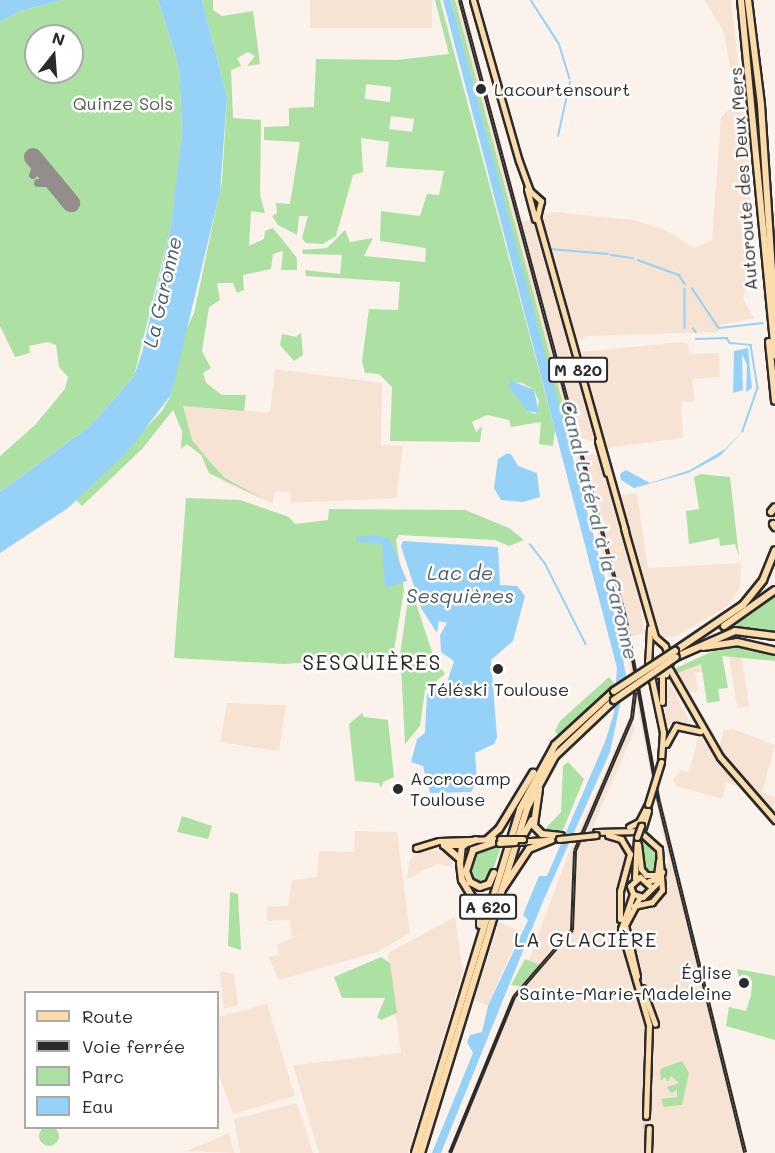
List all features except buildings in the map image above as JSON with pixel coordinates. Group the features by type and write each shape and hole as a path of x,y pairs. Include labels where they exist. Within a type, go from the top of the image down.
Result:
{"highway":[{"name":"Autoroute des Deux Mers","path":"741,0 754,106 775,355"},
{"name":"Autoroute des Deux Mers","path":"748,0 760,105 772,317"},
{"path":"772,317 775,401"},
{"path":"676,655 737,611 763,580 775,550"},
{"path":"676,655 729,623 775,591"},
{"path":"676,655 735,631 775,636"},
{"path":"676,655 721,643 775,651"},
{"name":"A 620","path":"415,1153 503,855 544,762 571,728 614,691 676,655"},
{"name":"A 620","path":"421,1153 521,821 555,756 614,700 676,655"},
{"path":"521,841 532,819 539,789 555,756"},
{"path":"503,855 489,884 470,882 466,871 471,852 495,841 499,829 544,762"},
{"path":"532,819 542,834 560,838"},
{"path":"476,840 462,845 460,859 462,880 480,910 478,946"},
{"path":"494,907 528,849 551,840"},
{"path":"444,845 460,859"}],"main road":[{"path":"473,0 530,200 535,209 542,203 519,160"},
{"path":"530,200 537,197"},
{"name":"M 820","path":"535,209 625,531 659,642"},
{"name":"M 820","path":"642,590 651,645"},
{"path":"662,762 663,732 653,675 648,661 651,645 659,642 666,648 670,670 676,685 704,734 736,777 775,820"},
{"path":"663,676 670,670"},
{"path":"653,675 663,676 676,685"},
{"path":"663,676 666,749"},
{"path":"689,726 695,720"},
{"path":"621,926 633,894 630,886 635,878 638,840 671,728 689,726 704,734"},
{"path":"736,777 775,815"},
{"path":"597,834 634,826 649,805"},
{"path":"521,841 629,829 648,835 659,849 664,876 656,900 632,907"},
{"path":"597,834 639,833 659,854 662,875 650,884 632,907 626,920 626,942 654,1024"},
{"path":"597,834 618,836 629,851 620,898 621,926 625,953 649,1025 647,1116 653,1034 642,988"},
{"path":"495,841 418,847 476,840 521,841 560,838"},
{"path":"638,840 641,869 650,877 659,873 659,854"},
{"path":"638,840 643,877 650,884"},
{"path":"650,884 664,876"},
{"path":"635,878 643,877"},
{"path":"633,894 640,897"},
{"path":"646,1153 647,1129"}],"shaded area":[{"path":"310,0 432,0 432,28 310,28"},
{"path":"455,0 462,0 521,222 554,212 633,220 665,230 694,248 712,240 721,117 737,102 723,30 704,0 731,0 745,122 750,126 750,264 743,299 754,318 721,325 718,332 587,336 568,348 596,442 578,437 598,510 582,446 601,459 639,593 644,633 632,636 630,631 657,790 747,1153 451,1153 513,1004 565,862 630,717 635,729 591,831 618,838 669,865 620,620"},
{"path":"682,342 688,344 689,354 719,353 720,377 692,379 695,401 681,402 683,438 606,448 582,352"},
{"path":"275,369 382,383 381,445 403,446 396,498 290,503 291,492 276,491 272,503 224,482 184,433 177,405 270,413"},
{"path":"637,493 648,568 741,563 740,587 728,606 677,636 660,638 619,495"},
{"path":"741,655 749,706 737,708 729,657"},
{"path":"701,664 702,672 695,673 698,691 684,693 675,674"},
{"path":"662,681 669,681 690,722 667,727"},
{"path":"227,703 286,705 279,751 220,742"},
{"path":"733,729 775,745 762,793 775,797 773,811 719,748 724,730"},
{"path":"699,735 738,786 726,783 722,799 676,786 673,779 681,770 689,772"},
{"path":"355,831 397,832 410,933 377,952 279,980 268,957 279,955 277,945 301,934 292,937 289,920 267,921 267,907 288,906 292,880 317,877 319,851 354,852"},
{"path":"429,849 448,854 454,867 437,864 407,879 409,861 417,852"},
{"path":"455,917 463,972 408,1153 319,1153 293,1065 401,1053 388,953"},
{"path":"499,922 520,931 488,1006 474,1000"},
{"path":"220,971 234,974 238,1005 224,1009"},
{"path":"267,1004 295,1096 233,1114 219,1075 219,1017"},
{"path":"297,1103 313,1153 240,1153 234,1119"},
{"path":"229,1133 234,1153 187,1151 213,1140"}],"green space":[{"name":"Quinze Sols","path":"63,0 158,0 179,67 182,133 171,226 134,376 90,426 0,492 0,456 35,425 65,389 68,377 59,367 56,345 48,342 29,346 30,353 15,357 0,326 0,22 20,11"},
{"path":"202,0 213,0 213,10 222,16 253,11 260,64 247,66 255,56 248,52 237,58 241,66 231,70 233,118 261,120 260,195 265,213 251,211 249,246 264,239 265,231 273,228 297,258 297,270 281,270 283,251 273,254 271,269 243,275 244,290 237,293 233,283 217,283 220,300 209,307 202,351 211,368 203,373 206,383 222,395 246,395 244,411 183,406 192,440 210,462 225,478 265,500 209,473 201,455 187,444 181,449 182,431 173,410 142,449 82,506 76,500 162,411 171,395 184,334 194,313 222,181 227,97"},
{"path":"435,0 440,0 555,430 553,446 539,444 541,422 511,427 509,420 487,415 472,422 476,432 482,426 480,442 390,441 392,387 379,374 365,373 362,361 369,309 398,310 400,282 306,276 305,270 340,274 342,255 303,254 302,250 327,248 345,230 350,242 373,238 364,256 425,262 426,248 380,241 381,211 420,216 427,194 439,195 444,171 386,167 389,142 361,138 363,172 353,175 336,236 323,244 306,243 302,238 308,216 299,216 297,235 278,225 272,216 277,213 276,203 290,204 300,142 264,140 264,127 289,126 289,108 314,107 316,59 397,60 449,54","holes":["366,84 391,87 390,102 365,99","391,116 414,119 412,132 389,129","509,382 522,383 534,390 539,401 536,414 527,411"]},
{"path":"451,0 455,0 573,442 568,443"},
{"path":"301,333 303,355 294,361 280,345 282,334 296,337"},
{"path":"701,474 730,477 739,557 735,544 720,546 719,538 689,544 686,511 699,509 694,477"},
{"path":"186,498 240,500 289,517 295,524 328,520 329,509 465,510 509,528 524,540 509,546 495,540 399,535 396,540 404,590 393,656 284,664 174,658"},
{"path":"410,585 432,652 437,661 399,662"},
{"path":"775,593 775,633 755,628 725,631"},
{"path":"734,647 775,653 775,661 722,656 728,688 718,689 720,701 707,703 701,664 675,674 676,668 713,651"},
{"path":"438,663 445,674 425,690 420,726 405,744 401,665"},
{"path":"609,677 615,684 558,735 555,731 560,721"},
{"path":"362,713 364,717 388,720 394,777 383,782 381,788 379,783 355,781 349,724"},
{"path":"568,762 584,779 562,832 551,832 546,828 561,812 563,766"},
{"path":"182,816 212,826 208,839 177,832"},
{"path":"641,836 658,858 658,869 652,876 644,871"},
{"path":"487,846 501,847 489,881 476,884 468,876 471,857"},
{"path":"230,892 238,894 241,950 228,946"},
{"path":"381,957 390,963 397,1013 381,1020 377,1017 385,998 342,998 334,977"},
{"path":"525,959 540,965 520,986 511,985"},
{"path":"737,969 775,976 775,1040 726,1026 729,1007 746,1011 751,995 752,984 739,979"},
{"path":"682,1061 689,1073 682,1105 664,1107 661,1099 677,1097 677,1090 671,1093 667,1087 679,1083 671,1076 668,1082 665,1077 661,1081 660,1069"},
{"path":"42,1129 56,1129 58,1140 53,1145 45,1145 40,1140"}],"water":[{"path":"0,0 63,0 20,11 0,22"},
{"name":"La Garonne","path":"158,0 202,0 227,97 220,192 171,395 127,452 68,508 0,553 0,492 90,426 134,376 142,353 171,226 182,133 179,67"},
{"path":"443,0 451,0 617,624 626,676 610,752 544,899 441,1153 432,1153 473,1053 467,1042 470,1035 482,1032 488,1006 528,920 523,915 539,876 547,876 605,742 614,713 617,668"},
{"path":"748,348 752,388 746,392 747,365 742,354 743,390 733,393 734,351"},
{"path":"510,380 534,390 539,413 527,411 508,386"},
{"path":"744,430 720,456 688,473 634,488 621,480 620,474 626,470 650,483 690,470 725,449"},
{"path":"511,454 518,466 537,473 540,497 523,502 501,500 494,488 498,459"},
{"path":"375,535 390,539 407,581 385,588 382,544 357,542 356,537"},
{"name":"Lac de Sesquières","path":"403,541 498,547 500,585 517,586 525,596 513,641 491,660 497,737 494,744 475,753 477,781 471,792 430,793 423,766 411,762 417,739 425,733 427,694 447,683 454,661 441,652 440,635 447,623 439,621 437,633 421,608 401,546"}],"waterway":[{"path":"531,0 558,42"},
{"path":"559,43 570,78"},
{"path":"558,136 570,82"},
{"path":"545,237 550,249 608,254"},
{"path":"611,255 633,258"},
{"path":"638,260 679,275 685,284"},
{"path":"692,288 719,328 763,323"},
{"path":"685,289 685,328"},
{"path":"693,328 696,332"},
{"path":"696,339 727,338 730,343 751,345 758,388 743,431"},
{"path":"530,544 545,563 586,644"}],"taxiway":[{"path":"33,175 38,163"},
{"path":"38,183 54,183"}],"runway":[{"path":"33,157 71,203"}],"tunnel":[{"path":"645,1129 646,1116"}],"railway":[{"path":"460,0 626,621 659,802 745,1153"},
{"path":"450,1153 514,997 572,930 575,851 632,718 635,692"}],"place":[{"name":"Lacourtensourt","path":"481,89"},
{"name":"Téléski Toulouse","path":"498,669"},
{"name":"Accrocamp Toulouse","path":"398,789"},
{"name":"Église Sainte-Marie-Madeleine","path":"744,983"}],"district":[{"name":"SESQUIÈRES","path":"372,662"},
{"name":"LA GLACIÈRE","path":"586,939"}],"water label":[{"name":"Canal Latéral à la Garonne","path":"600,530"}]}
